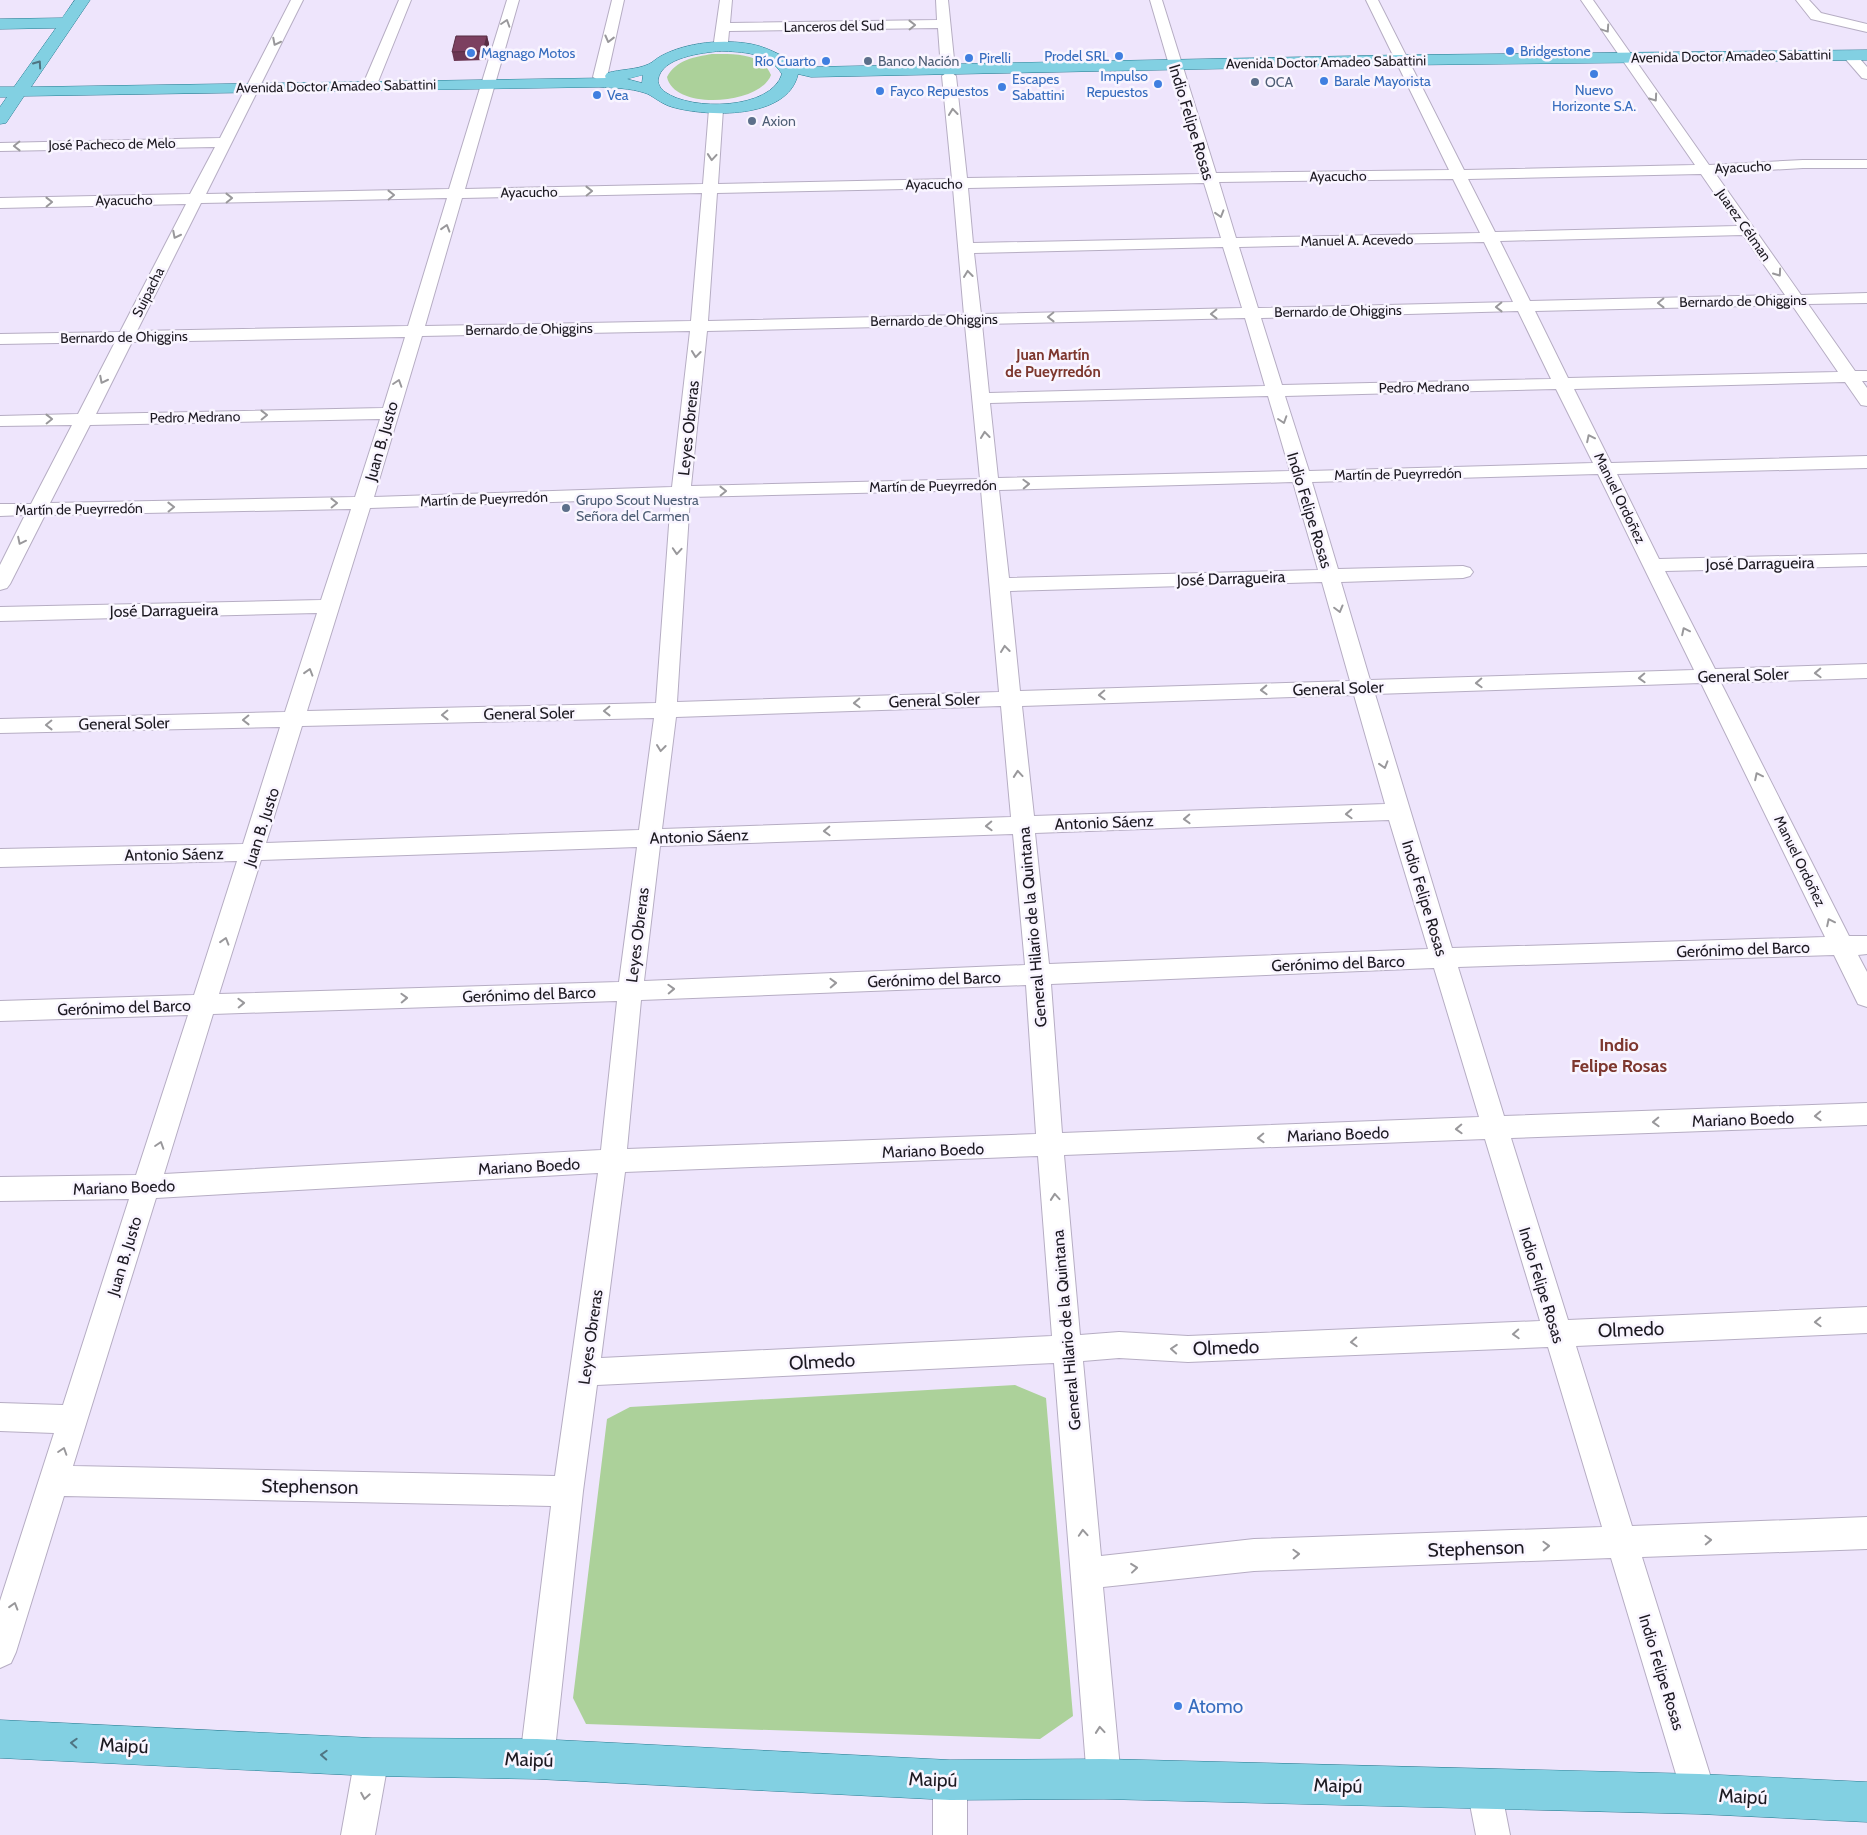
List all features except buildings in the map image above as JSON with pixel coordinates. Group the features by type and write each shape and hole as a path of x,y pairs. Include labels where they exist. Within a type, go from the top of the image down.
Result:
{"main road":[{"path":"0,118 83,0"},
{"path":"0,24 66,23"},
{"name":"Avenida Doctor Amadeo Sabattini","path":"0,92 20,89 487,82 600,77 630,74 656,67 666,59 682,52 720,46 760,50 775,56 786,64 811,72 948,72 1628,60 1859,58"},
{"path":"786,64 790,74 787,84"},
{"path":"653,90 650,82 651,74 656,67"},
{"name":"Avenida Doctor Amadeo Sabattini","path":"253,86 371,82 613,82 640,85 677,104 696,108 716,109 740,107 760,102 777,94 787,84 813,78 948,72"},
{"name":"Maipú","path":"0,1739 372,1757 537,1759 950,1780 1104,1779 1699,1794 1867,1802"}],"street":[{"name":"Suipacha","path":"0,584 194,199 297,0"},
{"path":"371,82 405,0"},
{"name":"Juan B. Justo","path":"0,1652 363,503 513,0"},
{"path":"600,77 618,0"},
{"path":"720,46 724,27 726,0"},
{"name":"General Hilario de la Quintana","path":"942,0 965,248 982,398 998,585 1038,975 1050,1146 1104,1779"},
{"name":"Indio Felipe Rosas","path":"1156,0 1273,390 1301,476 1360,687 1699,1794"},
{"name":"Manuel Ordoñez","path":"1372,0 1867,997"},
{"name":"Juarez Célman","path":"1587,0 1798,300 1858,376 1867,401"},
{"path":"1802,0 1816,16 1867,28"},
{"name":"Lanceros del Sud","path":"724,27 944,24"},
{"path":"1859,58 1867,75"},
{"name":"Leyes Obreras","path":"537,1759 568,1491 613,1162 630,991 666,710 681,492 699,326 716,109"},
{"name":"José Pacheco de Melo","path":"0,147 224,142"},
{"name":"Ayacucho","path":"0,203 710,190 1867,164"},
{"name":"Manuel A. Acevedo","path":"965,248 1490,238 1748,230"},
{"name":"Bernardo de Ohiggins","path":"0,339 699,326 1867,298"},
{"name":"Pedro Medrano","path":"982,398 1858,376"},
{"name":"Pedro Medrano","path":"0,421 389,413"},
{"name":"Martín de Pueyrredón","path":"0,510 363,503 681,492 1867,462"},
{"name":"José Darragueira","path":"1653,565 1867,560"},
{"name":"José Darragueira","path":"998,585 1464,572"},
{"name":"José Darragueira","path":"0,614 329,606"},
{"name":"General Soler","path":"0,726 666,710 1867,671"},
{"name":"Antonio Sáenz","path":"0,858 253,852 1398,812"},
{"name":"Gerónimo del Barco","path":"0,1010 630,991 1443,958 1867,945"},
{"name":"Mariano Boedo","path":"0,1189 146,1187 613,1162 1867,1114"},
{"name":"Olmedo","path":"585,1372 1119,1345 1188,1350 1556,1332 1867,1320"},
{"path":"0,1417 73,1419"},
{"name":"Stephenson","path":"53,1481 568,1491"},
{"name":"Stephenson","path":"1086,1573 1254,1555 1867,1533"},
{"path":"358,1835 372,1757"},
{"path":"950,1780 950,1835"},
{"path":"1484,1789 1493,1835"}],"green space":[{"path":"712,54 754,58 767,67 771,75 764,85 751,93 735,98 718,100 700,99 685,95 673,88 667,77 675,67 686,60"},
{"path":"1015,1385 1046,1398 1073,1716 1040,1739 586,1724 573,1698 607,1419 630,1407"}],"place":[{"name":"Bridgestone","path":"1510,51"},
{"name":"Magnago Motos","path":"471,53"},
{"name":"Prodel SRL","path":"1119,56"},
{"name":"Pirelli","path":"969,58"},
{"name":"Río Cuarto","path":"826,61"},
{"name":"Banco Nación","path":"868,61"},
{"name":"Nuevo Horizonte S.A.","path":"1594,74"},
{"name":"Barale Mayorista","path":"1324,81"},
{"name":"OCA","path":"1255,82"},
{"name":"Impulso Repuestos","path":"1158,84"},
{"name":"Escapes Sabattini","path":"1002,87"},
{"name":"Fayco Repuestos","path":"880,91"},
{"name":"Vea","path":"597,95"},
{"name":"Axion","path":"752,121"},
{"name":"Grupo Scout Nuestra Señora del Carmen","path":"566,508"},
{"name":"Atomo","path":"1178,1706"}],"district":[{"name":"Juan Martín de Pueyrredón","path":"1053,364"},
{"name":"Indio Felipe Rosas","path":"1619,1055"}]}
